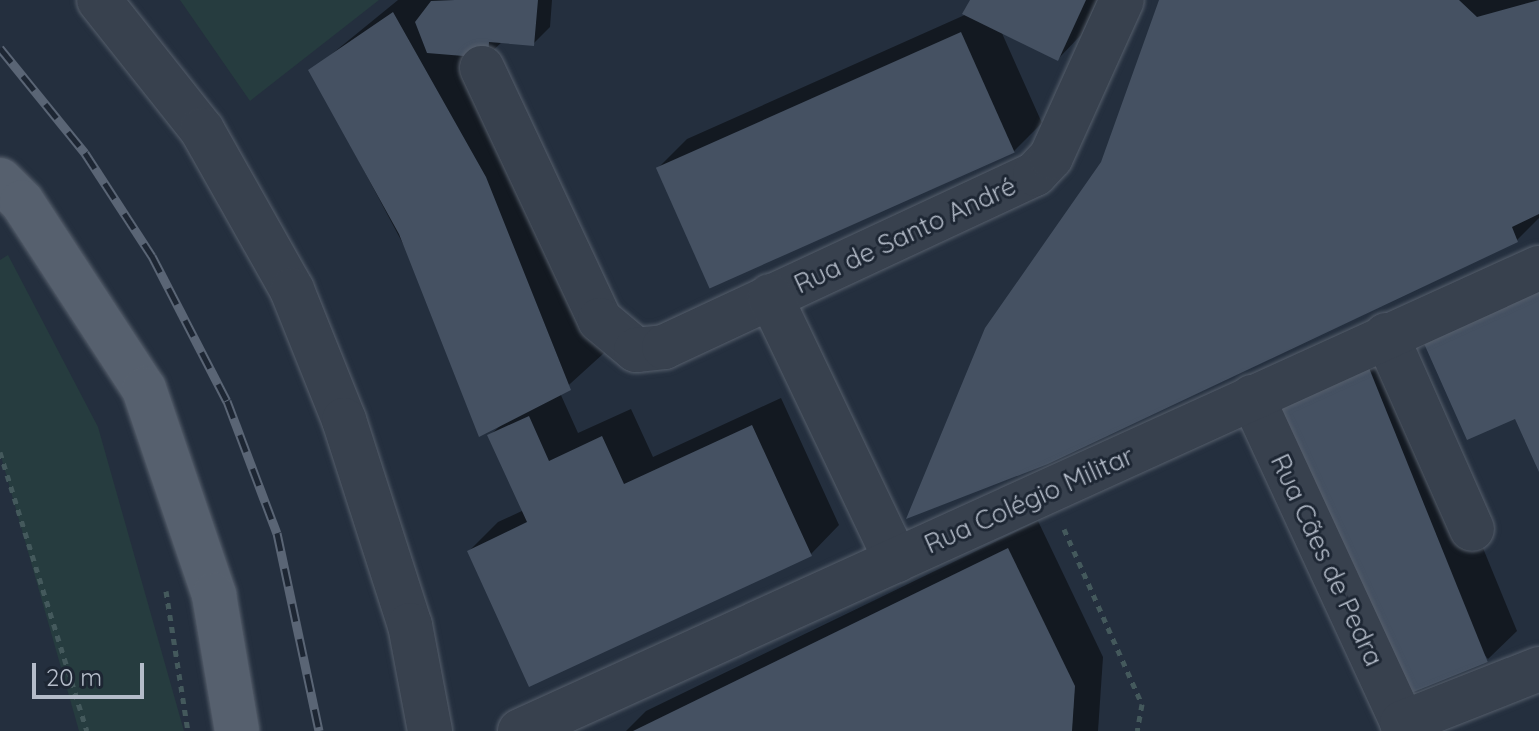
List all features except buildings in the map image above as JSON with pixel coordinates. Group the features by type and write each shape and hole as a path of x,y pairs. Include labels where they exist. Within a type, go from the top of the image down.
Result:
{"main road":[{"path":"0,180 22,202 144,389 214,595 237,731"}],"street":[{"path":"99,0 202,130 292,290 344,420 410,625 430,731"},
{"name":"Rua de Santo André","path":"482,68 614,338 636,350 664,347 1035,174 1051,157 1122,0"},
{"name":"Rua Colégio Militar","path":"520,731 1539,268"},
{"name":"Rua de Santo André","path":"770,296 896,560"},
{"path":"1386,335 1472,529"},
{"name":"Rua Cães de Pedra","path":"1252,397 1404,727 1539,669"}],"path":[{"path":"0,452 87,731"},
{"path":"1046,493 1142,704 1137,731"}],"green space":[{"path":"180,0 379,0 250,101"},
{"path":"8,255 98,427 184,731 79,731 0,453 0,260"}],"railway":[{"path":"0,48 85,153 152,256 227,401 277,533 319,731"}]}
